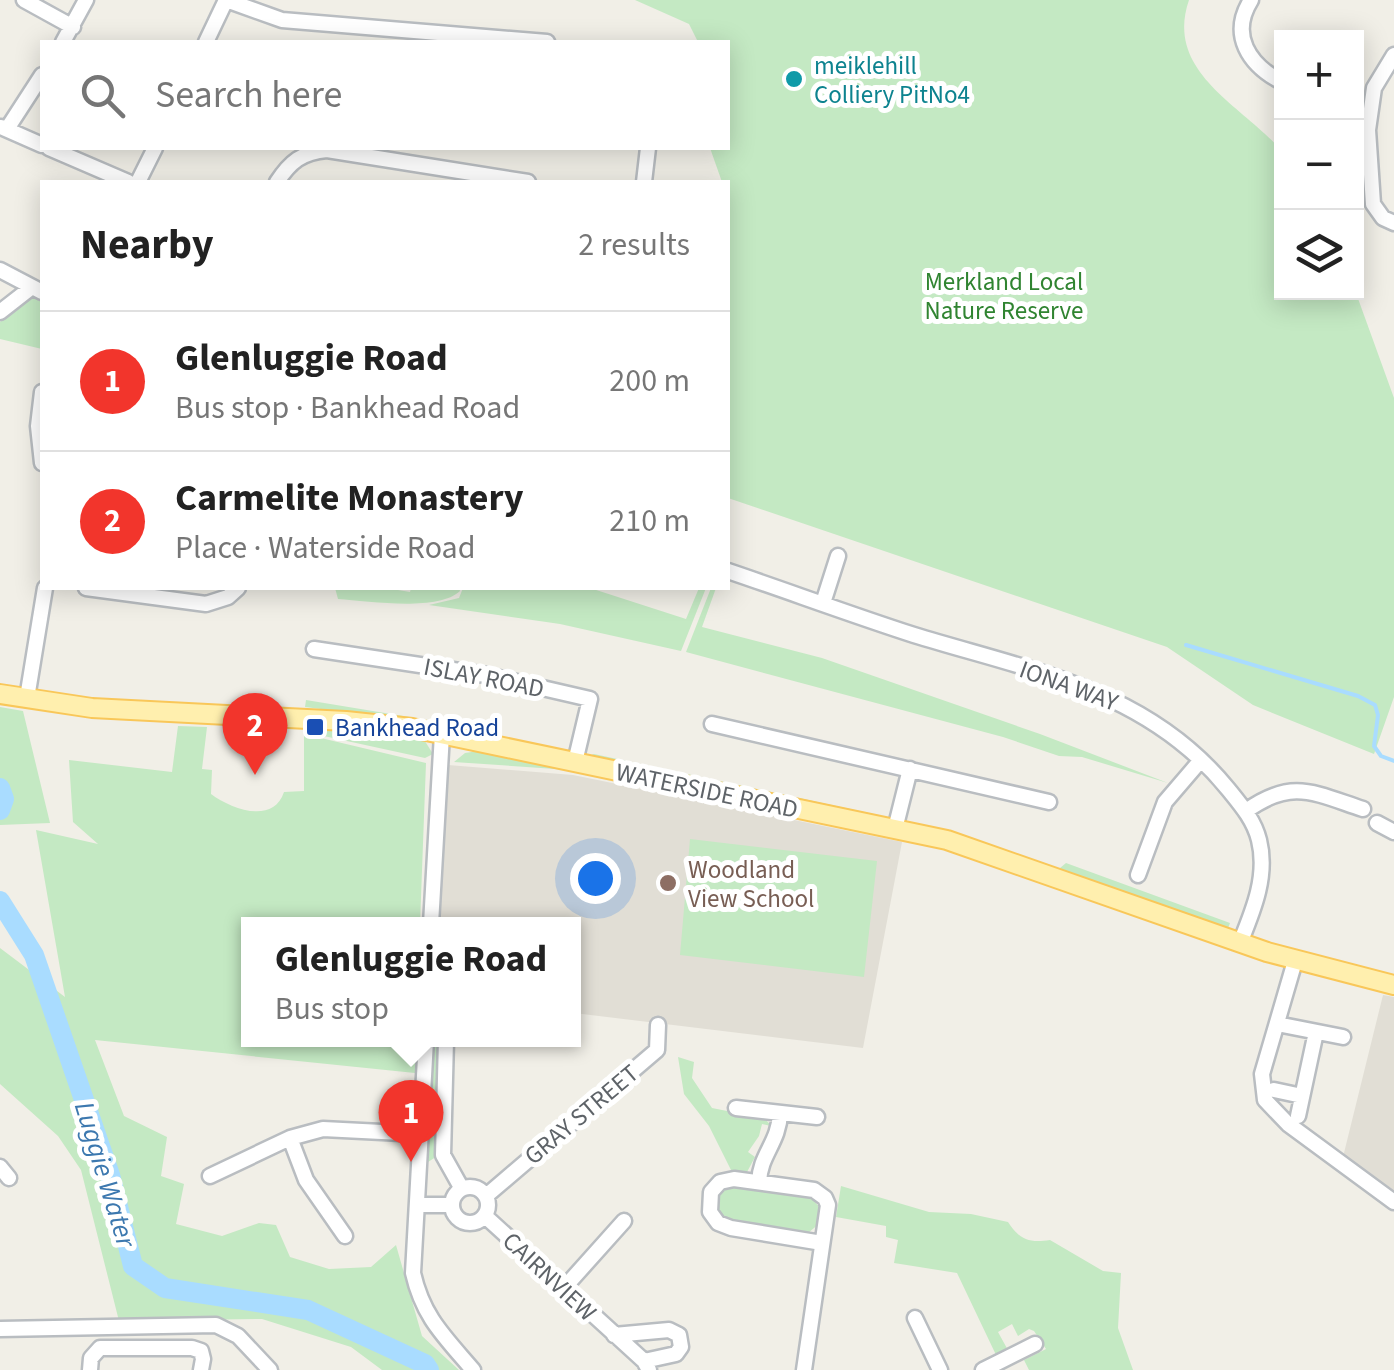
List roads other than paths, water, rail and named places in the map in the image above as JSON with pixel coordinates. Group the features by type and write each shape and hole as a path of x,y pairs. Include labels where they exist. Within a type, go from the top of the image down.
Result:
{"main road":[{"name":"WATERSIDE ROAD","path":"0,694 92,708 346,721 442,734 895,829 993,854 1295,961 1394,985"}],"street":[{"path":"24,0 72,27"},
{"path":"64,40 86,0"},
{"path":"207,40 226,0 282,20 523,40"},
{"path":"1251,0 1243,15 1244,46 1256,66 1274,77"},
{"path":"1364,110 1394,55"},
{"path":"40,77 3,128 40,143"},
{"path":"1363,120 1373,204 1383,218 1394,223"},
{"path":"55,150 123,180"},
{"path":"139,180 154,150"},
{"path":"279,180 293,161 314,151 327,150 515,180"},
{"path":"644,180 648,150"},
{"path":"0,270 37,289"},
{"path":"0,312 37,289"},
{"path":"40,402 40,430"},
{"path":"823,603 838,556"},
{"name":"IONA WAY","path":"730,572 1096,690 1162,727 1202,760 1246,811 1259,836 1262,860 1258,892 1240,943"},
{"path":"27,698 45,590"},
{"path":"101,590 206,604 228,598 236,590"},
{"name":"ISLAY ROAD","path":"314,649 447,668 590,699 576,762"},
{"path":"712,724 1049,802"},
{"path":"431,917 442,734"},
{"path":"1138,875 1165,802 1202,760"},
{"path":"895,829 910,768"},
{"path":"1246,811 1268,796 1297,789 1362,810"},
{"path":"1376,824 1394,832"},
{"path":"1295,961 1261,1081 1268,1106 1394,1202"},
{"path":"1277,1024 1344,1037"},
{"name":"GRAY STREET","path":"486,1196 657,1050 658,1025"},
{"path":"1298,1116 1316,1032"},
{"path":"426,1047 413,1273 430,1322 473,1370"},
{"path":"446,1047 443,1155 462,1189"},
{"path":"1274,1090 1302,1096"},
{"path":"736,1108 817,1117"},
{"path":"759,1182 760,1166 776,1140 780,1113"},
{"path":"210,1176 290,1138 342,1128 421,1134"},
{"path":"290,1138 316,1198 344,1236"},
{"path":"804,1370 828,1204 826,1198 814,1190 759,1182 726,1179 715,1186 709,1207 718,1222 731,1228 822,1243"},
{"path":"452,1205 462,1189 473,1187 486,1196"},
{"name":"CAIRNVIEW","path":"417,1206 452,1205 462,1221 474,1223 485,1216 486,1196"},
{"name":"CAIRNVIEW","path":"485,1216 564,1288 614,1335 647,1365 676,1354 682,1347 679,1335 669,1330 614,1335"},
{"path":"564,1288 624,1221"},
{"path":"915,1318 940,1370"},
{"path":"0,1329 216,1325 238,1336 270,1370"},
{"path":"983,1370 1034,1344"},
{"path":"90,1370 91,1358 100,1348 192,1348 200,1350 200,1370"}],"waterway":[{"path":"1186,645 1358,696 1375,705 1378,715 1374,746 1381,756 1394,761"},
{"name":"Luggie Water","path":"0,788 4,799 0,810"},
{"name":"Luggie Water","path":"0,901 34,955 110,1175 133,1266 165,1288 308,1310 425,1364 429,1370"}],"place":[{"name":"meiklehill Colliery PitNo4","path":"794,79"},
{"name":"Bankhead Road","path":"315,727"},
{"name":"Carmelite Monastery","path":"255,775"},
{"name":"Woodland View School","path":"668,883"},
{"name":"Glenluggie Road","path":"411,1162"}],"park label":[{"name":"Merkland Local Nature Reserve","path":"1004,296"}]}
